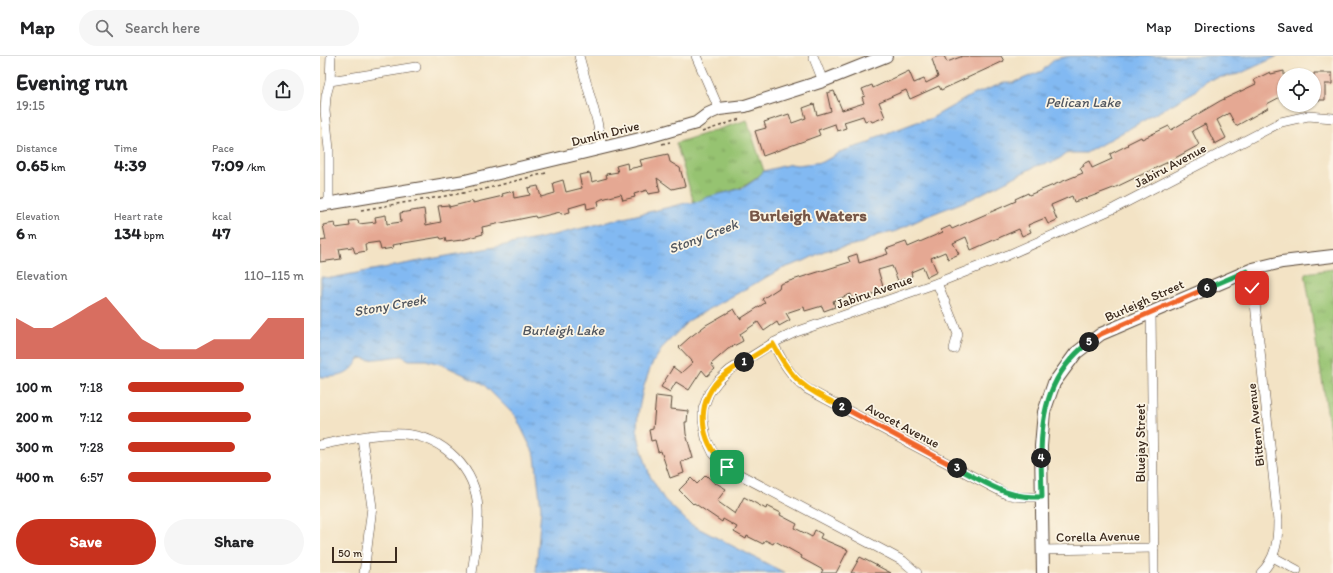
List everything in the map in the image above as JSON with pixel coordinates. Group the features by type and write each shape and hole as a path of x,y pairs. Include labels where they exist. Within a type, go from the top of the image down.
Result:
{"street":[{"path":"324,204 329,149 325,111 326,96 330,81 331,56"},
{"path":"579,56 597,121 602,148"},
{"path":"696,56 719,109"},
{"path":"813,56 823,81"},
{"name":"Dunlin Drive","path":"324,204 465,181 602,148 696,123 708,114 719,109 745,106 823,81 886,56"},
{"path":"330,81 416,67"},
{"name":"Jabiru Avenue","path":"917,573 903,561 731,470 713,452 706,438 703,420 704,410 710,393 719,380 730,370 796,332 937,283 1008,255 1115,208 1281,122 1308,116 1333,118"},
{"name":"Burleigh Street","path":"1042,573 1042,423 1046,405 1054,384 1072,358 1088,342 1101,334 1247,271 1272,264 1333,256"},
{"name":"Bittern Avenue","path":"1247,271 1255,303 1278,521 1276,546 1273,557 1261,573"},
{"path":"937,283 958,334 954,349"},
{"name":"Bluejay Street","path":"1151,312 1154,573"},
{"name":"Avocet Avenue","path":"773,344 792,375 807,389 1006,494 1019,497 1042,497"},
{"path":"320,445 384,435 415,435 439,444 449,451 458,459 467,472 472,483 478,508 477,532 472,573"},
{"path":"362,438 372,507 364,573"},
{"name":"Corella Avenue","path":"1042,550 1154,548"},
{"path":"1273,557 1297,570"}],"green space":[{"path":"747,120 764,171 748,184 694,203 676,143"},
{"path":"1333,269 1333,448 1305,273"}],"water":[{"name":"Burleigh Lake","path":"1071,56 1278,56 1239,74 1206,80 1194,92 1086,153 1067,153 1056,161 1036,166 971,199 927,216 894,232 878,235 862,243 824,251 804,261 781,269 688,321 663,347 651,366 643,389 638,414 637,429 650,476 664,499 690,524 785,573 536,573 541,508 535,456 516,417 482,383 443,365 426,360 409,360 402,356 368,360 363,358 359,359 347,373 343,375 320,377 321,277 332,278 537,239 686,203 694,203 708,197 743,188 764,171 791,164 797,165 823,162 842,151 869,143 874,138 917,122 930,119 972,95 1004,83 1013,83 1042,71 1055,59"}],"building":[{"path":"938,56 944,56 947,62 963,56 1001,56 1004,61 941,90 939,86 910,99 906,90 879,102 885,117 872,122 870,119 865,121 863,116 844,122 846,128 837,131 835,124 818,130 820,135 763,156 755,131 766,128 764,122 789,114 792,123 806,118 803,108 814,104 817,115 831,111 827,93 834,91 842,110 864,103 862,97 865,96 862,89 872,85 873,88 909,71 914,83 924,79 926,83 938,77 932,59"},
{"path":"1270,72 1271,74 1277,73 1277,99 1267,104 1268,108 1236,126 1229,113 1217,120 1226,138 1215,144 1205,124 1192,131 1199,145 1166,163 1116,187 1090,197 1074,202 1072,196 1051,205 1057,220 1048,224 1045,218 1028,225 1031,232 1022,236 1019,229 971,250 966,237 953,243 959,254 948,259 945,252 931,258 937,272 927,277 923,267 911,272 912,276 898,281 892,266 878,270 884,290 853,301 851,294 833,301 835,307 824,311 822,306 805,311 804,307 786,313 790,320 779,326 777,322 764,331 758,322 740,334 743,341 728,349 711,364 715,369 707,376 702,370 689,390 676,382 670,392 661,387 673,367 681,373 693,362 679,347 689,338 706,325 734,309 740,319 765,303 762,299 779,288 780,284 850,262 848,257 857,254 859,263 888,254 886,249 906,242 908,247 943,232 941,230 950,226 952,229 1016,201 1015,199 1028,193 1029,195 1083,173 1080,168 1084,166 1083,164 1089,161 1092,168 1112,159 1110,154 1128,145 1127,144 1141,137 1142,139 1169,126 1171,130 1220,101 1256,84 1254,80"},
{"path":"1321,73 1332,73 1332,84 1325,84 1325,100 1321,100"},
{"path":"668,154 670,162 680,168 685,186 672,189 657,178 660,192 648,194 647,190 634,194 635,197 623,200 621,194 602,199 598,201 599,206 587,209 586,203 569,208 570,212 561,214 560,212 536,218 535,216 482,227 483,234 462,240 446,242 445,238 441,239 440,237 392,245 393,248 381,250 379,242 365,244 366,251 355,253 353,247 339,249 341,259 320,262 320,241 326,240 323,225 335,223 336,228 350,226 349,221 358,220 359,224 376,222 375,217 386,215 387,224 401,222 400,213 424,209 426,225 441,222 438,206 449,205 449,207 473,201 473,203 503,196 502,194 513,191 514,198 530,195 528,188 538,186 541,197 555,193 553,183 563,180 566,192 582,188 579,175 590,173 592,182 607,178 606,174 618,172 616,166 627,163 628,169 642,166 640,160"},
{"path":"656,396 672,398 671,409 688,411 687,422 685,422 686,434 693,458 681,462 684,473 670,478 661,451 658,452 655,440 651,441 649,430 653,429"},
{"path":"706,475 715,484 716,483 726,489 717,501 735,514 744,497 766,509 767,506 781,513 780,515 797,524 795,528 812,537 815,530 822,534 820,538 848,550 836,573 821,573 823,570 775,541 773,544 765,540 763,544 747,536 746,539 734,532 737,527 723,519 722,522 694,503 693,504 679,490 691,478 697,484"},
{"path":"860,557 891,573 851,573"}],"district":[{"name":"Burleigh Waters","path":"808,215"}],"route":[{"path":"727,467 719,460 708,445 703,420 705,402 714,384 730,370 773,344 795,379 807,389 1006,494 1019,497 1042,497 1041,446 1044,412 1054,384 1063,369 1076,353 1088,342 1101,334 1247,271 1252,288"}],"water label":[{"name":"Pelican Lake","path":"1083,102"},
{"name":"Stony Creek","path":"703,236"},
{"name":"Stony Creek","path":"390,305"}]}
